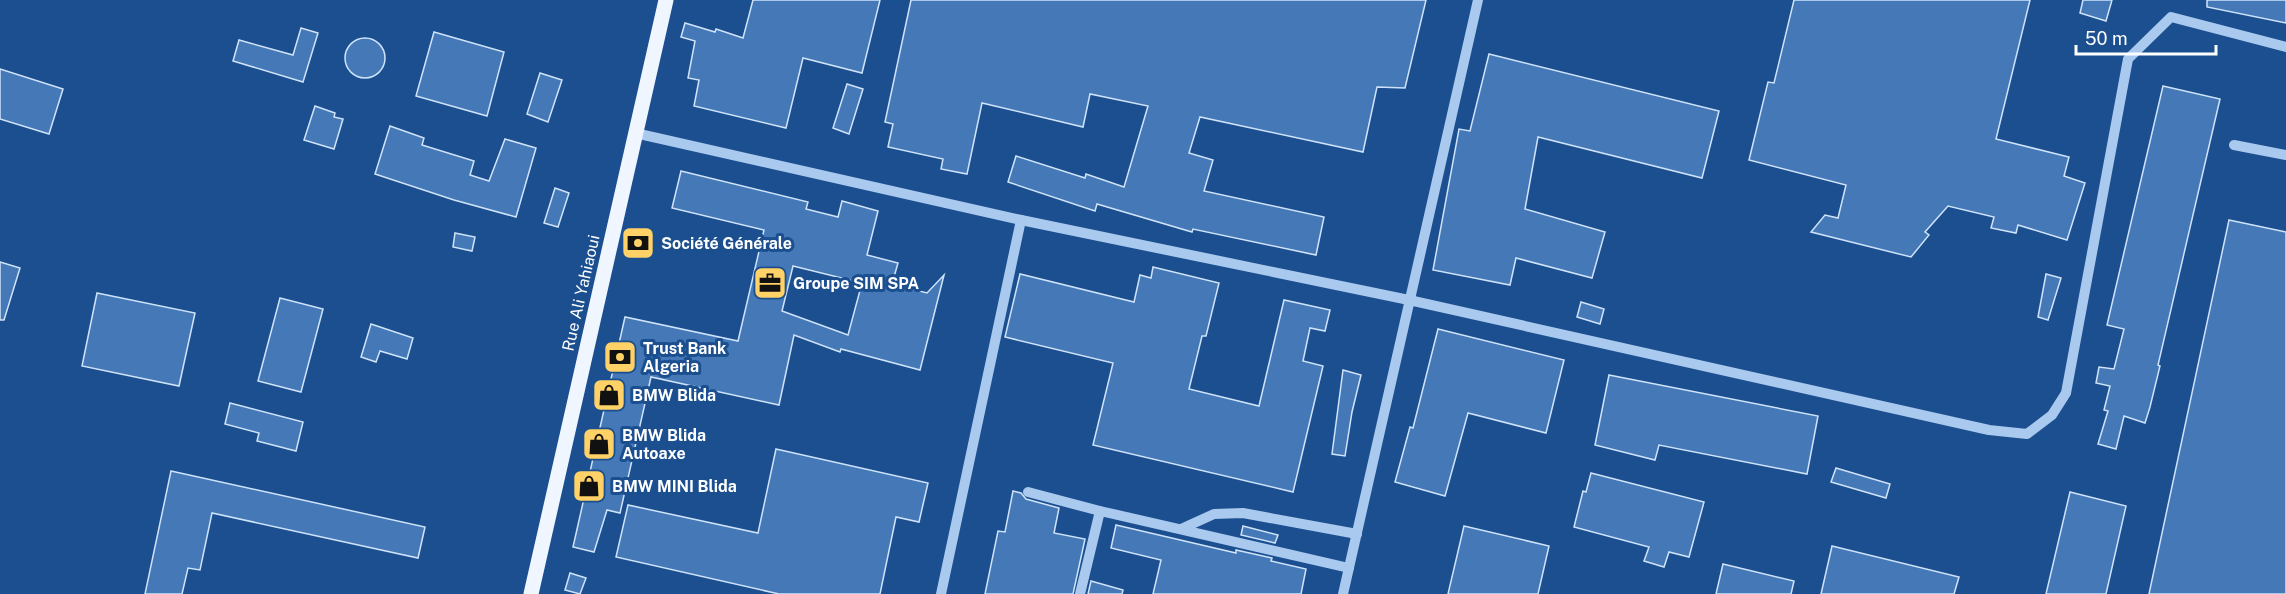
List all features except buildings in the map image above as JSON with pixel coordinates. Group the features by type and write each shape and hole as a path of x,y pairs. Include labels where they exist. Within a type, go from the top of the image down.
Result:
{"main road":[{"name":"Rue Ali Yahiaoui","path":"531,594 666,0"}],"street":[{"path":"1343,594 1478,0"},
{"path":"635,133 1021,220 1409,300 1989,430 2027,434 2052,415 2066,393 2128,59 2171,17 2286,47"},
{"path":"2234,145 2286,155"},
{"path":"941,594 1021,220"},
{"path":"1028,492 1180,530 1349,568"},
{"path":"1080,594 1100,511"},
{"path":"1180,530 1214,514 1243,513 1356,534"}],"place":[{"name":"Société Générale","path":"638,243"},
{"name":"Groupe SIM SPA","path":"770,283"},
{"name":"Trust Bank Algeria","path":"620,357"},
{"name":"BMW Blida","path":"609,395"},
{"name":"BMW Blida Autoaxe","path":"599,444"},
{"name":"BMW MINI Blida","path":"589,486"}]}
